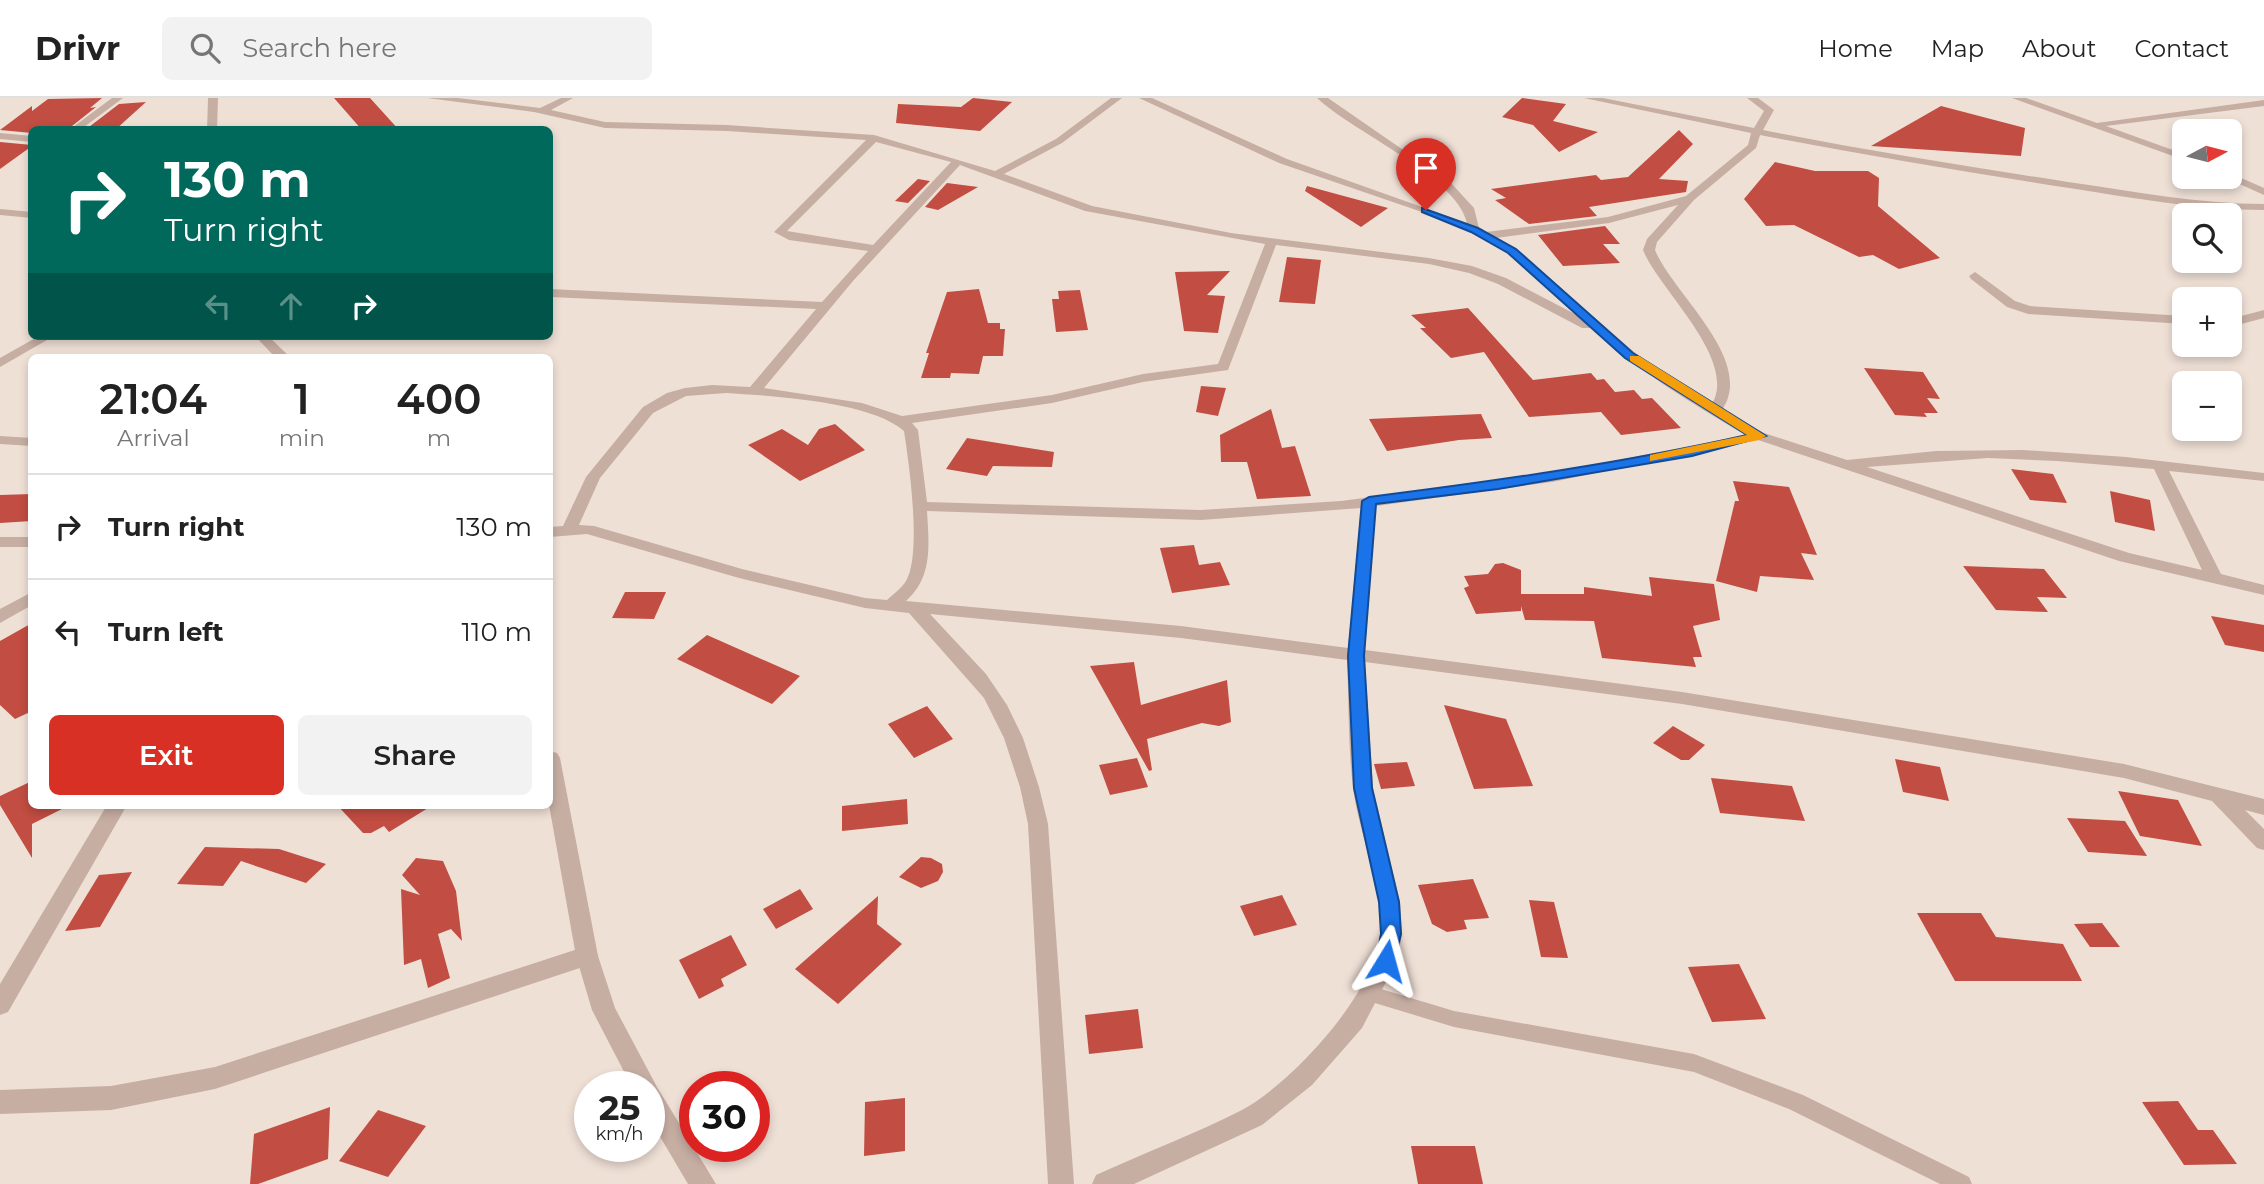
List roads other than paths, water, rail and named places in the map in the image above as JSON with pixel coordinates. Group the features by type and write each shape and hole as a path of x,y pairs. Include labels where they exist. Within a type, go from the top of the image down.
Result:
{"street":[{"path":"79,126 118,98"},
{"path":"212,126 213,98"},
{"path":"432,98 543,110 605,125 754,129 874,138 997,174 1070,205 1272,241 1429,261 1472,271 1502,281 1599,330"},
{"path":"543,110 568,98"},
{"path":"997,174 1059,142 1117,98"},
{"path":"1144,98 1303,169 1426,210 1512,251 1629,355 1714,411 1759,436 2126,557 2264,590"},
{"path":"1322,98 1447,185 1469,208 1479,233"},
{"path":"1589,98 1892,158 2122,193 2231,207 2264,207"},
{"path":"1714,411 1724,393 1722,374 1695,318 1653,260 1649,250 1651,241 1690,198 1753,146 1756,132 1769,110 1752,98"},
{"path":"2017,98 2099,124 2172,152"},
{"path":"2099,124 2264,103"},
{"path":"0,136 28,139"},
{"path":"874,138 780,232 789,237 876,249"},
{"path":"754,391 876,249 958,161"},
{"path":"2242,182 2264,192"},
{"path":"1479,233 1609,220 1690,198"},
{"path":"0,212 28,215"},
{"path":"570,528 593,477 658,401 685,391 754,391 883,411 904,420 1052,399 1143,379 1223,367 1272,241"},
{"path":"1975,276 2011,304 2028,310 2172,319"},
{"path":"553,293 827,306"},
{"path":"2242,320 2264,314"},
{"path":"0,363 41,340"},
{"path":"265,340 280,354"},
{"path":"890,606 915,581 920,537 914,442 911,430 904,420"},
{"path":"918,506 1201,515 1369,501 1498,485 1692,452 1759,436"},
{"path":"0,440 28,442"},
{"path":"1843,465 1940,455 1991,454 2159,465 2264,477"},
{"path":"2159,465 2214,578"},
{"path":"1105,1184 1253,1117 1303,1077 1354,1021 1371,995 1386,961 1391,934 1389,902 1363,788 1356,656 1369,501"},
{"path":"553,531 570,528 609,534 739,573 890,606 1181,632 1682,698 2012,750 2124,771 2264,807"},
{"path":"0,541 28,542"},
{"path":"0,617 28,600"},
{"path":"915,608 984,686 1009,724 1028,779 1038,824 1061,1184"},
{"path":"553,774 587,956 604,1010 636,1071"},
{"path":"2219,796 2264,842"},
{"path":"0,1005 115,809"},
{"path":"0,1102 111,1098 215,1078 587,956"},
{"path":"665,1121 703,1184"}],"lane":[{"path":"1371,995 1454,1019 1694,1063 1796,1102 1962,1184"}]}
